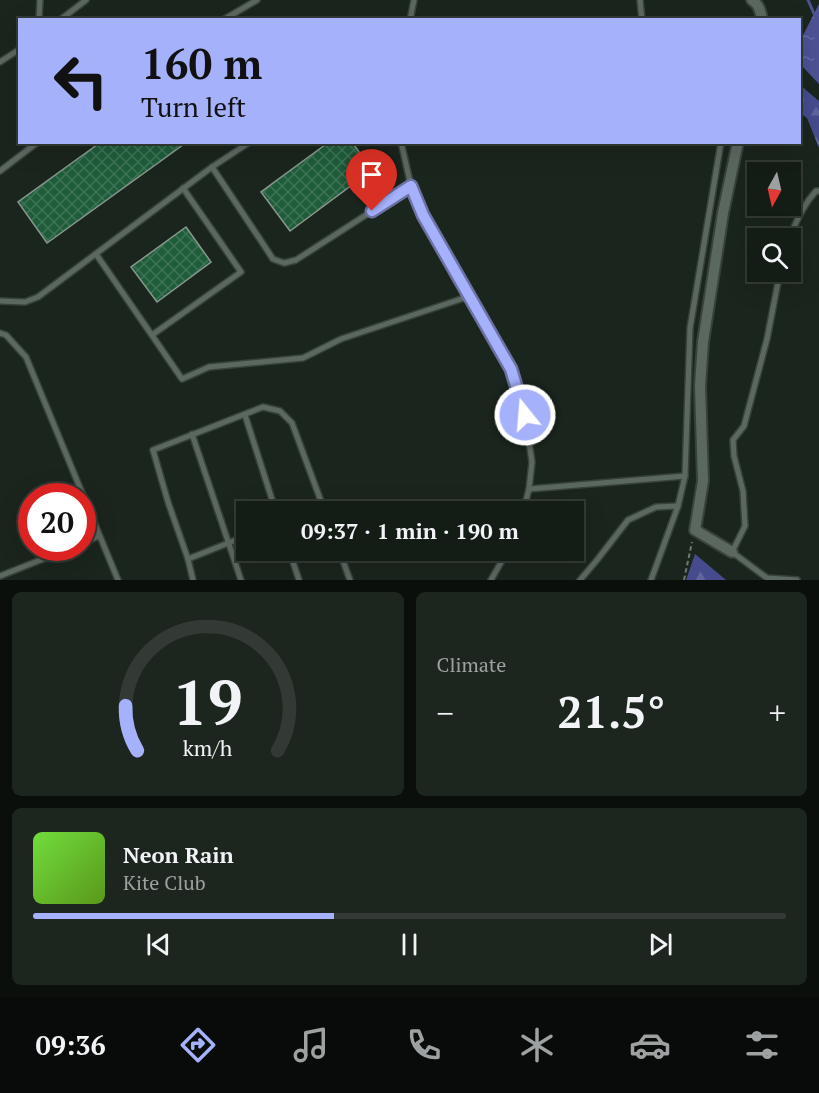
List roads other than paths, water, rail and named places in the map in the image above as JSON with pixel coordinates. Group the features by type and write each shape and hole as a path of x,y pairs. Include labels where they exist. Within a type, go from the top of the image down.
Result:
{"street":[{"path":"752,0 760,9 762,18"},
{"path":"732,552 695,530 703,481 700,386 703,342 723,213 738,144"}],"lane":[{"path":"39,18 40,0"},
{"path":"63,18 86,0"},
{"path":"226,18 256,0"},
{"path":"410,18 414,0"},
{"path":"640,0 642,18"},
{"path":"0,62 18,50"},
{"path":"0,171 35,144"},
{"path":"0,301 25,302 38,297 212,167 247,144"},
{"path":"401,144 411,186 423,215 511,369 525,415 532,462 530,489 526,501"},
{"path":"651,580 678,506 686,476 690,328 721,144"},
{"path":"212,167 273,259 284,263 296,260 411,186"},
{"path":"152,335 241,272 183,189"},
{"path":"794,228 808,199 819,191"},
{"path":"96,254 182,379 209,367 303,358 341,339 470,296"},
{"path":"778,282 767,339 744,426 733,440 734,456 743,491 745,526 732,552 767,578 797,580"},
{"path":"0,333 6,334 26,357 118,580"},
{"path":"193,580 153,450 263,407 280,411 292,423 321,501"},
{"path":"245,415 272,501"},
{"path":"192,434 241,580"},
{"path":"530,489 686,476"},
{"path":"580,580 628,520 656,507 678,506"},
{"path":"188,559 236,540"},
{"path":"0,576 38,561"},
{"path":"293,561 299,580"},
{"path":"343,561 350,580"},
{"path":"491,580 502,561"}],"water":[{"path":"819,4 819,84 801,65 801,39"}],"waterway":[{"path":"808,0 815,16"}]}
